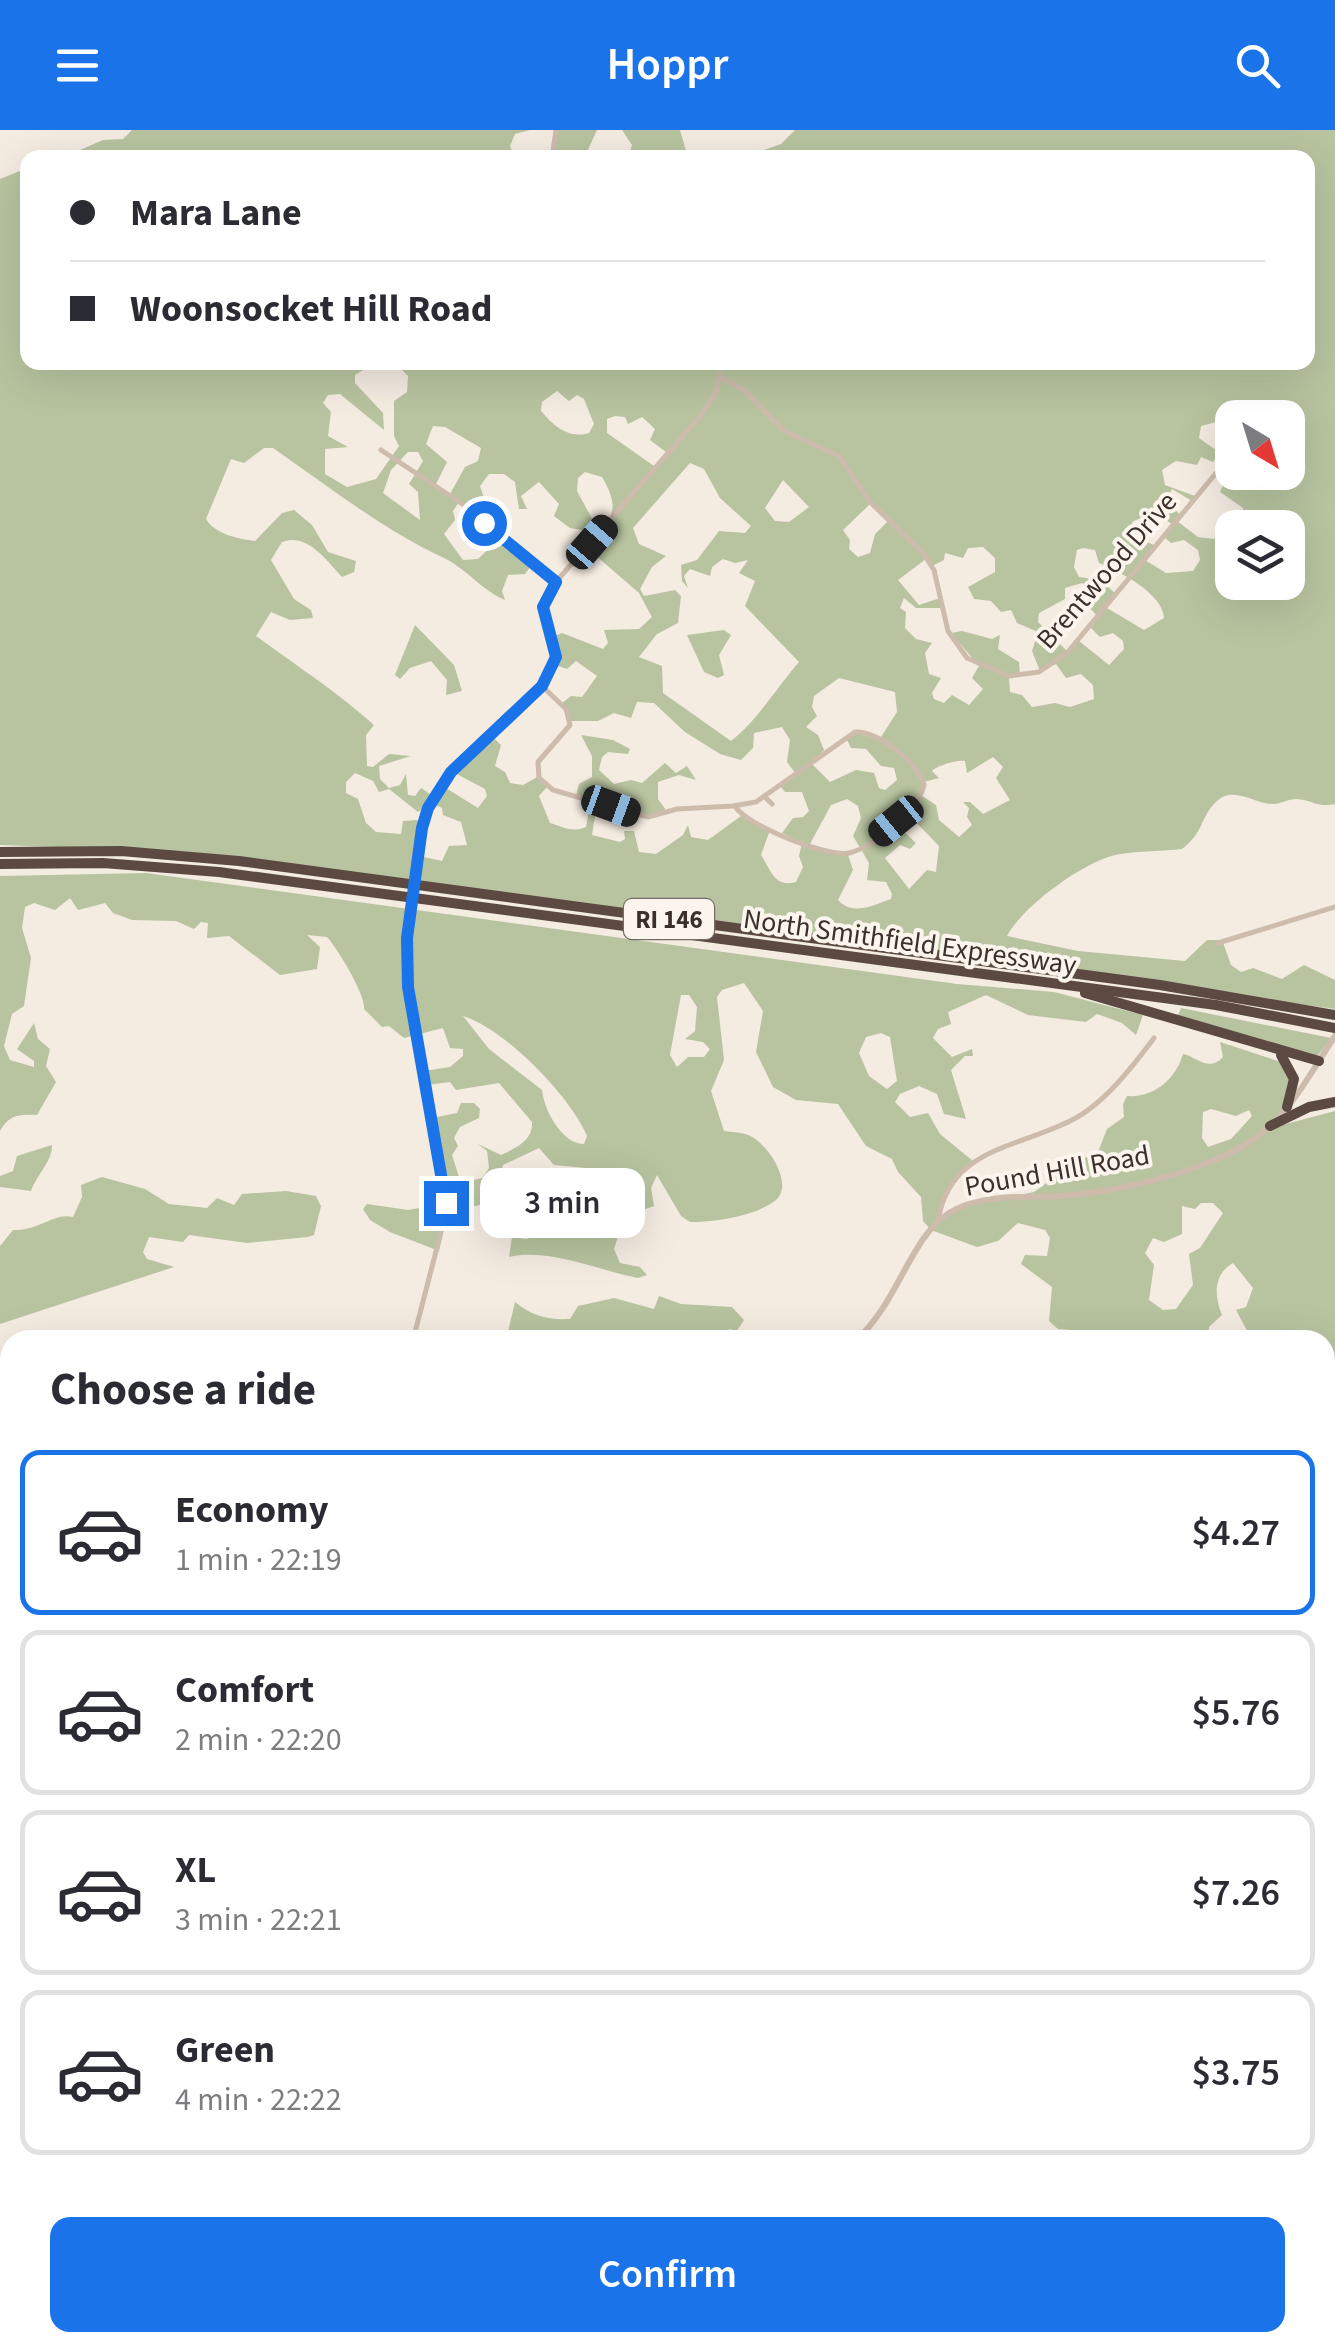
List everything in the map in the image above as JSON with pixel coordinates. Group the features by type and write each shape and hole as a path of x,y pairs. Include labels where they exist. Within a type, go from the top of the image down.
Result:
{"highway":[{"name":"North Smithfield Expressway","path":"0,852 121,851 240,862 1160,985 1335,1015"},
{"name":"North Smithfield Expressway","path":"0,864 104,863 219,872 1216,1004 1329,1026"},
{"path":"1060,984 1318,1061"},
{"path":"1276,1051 1294,1079 1286,1107"},
{"path":"1298,1092 1309,1108"},
{"path":"1270,1126 1309,1108 1335,1102"}],"street":[{"path":"415,1330 447,1208 410,1011 406,958 416,867 428,808 442,784 542,686 556,657 543,607 556,582 702,414 720,370"},
{"name":"Brentwood Drive","path":"720,377 743,389 784,431 839,456 870,502 929,561 948,631 957,646 981,667 1008,676 1039,672 1067,653 1215,474"},
{"path":"380,450 476,512 492,534 556,582"},
{"path":"542,686 570,717 565,734 538,762 540,778 553,790 648,817 677,809 735,806 765,796 855,732 866,731 897,752 922,775 924,785 912,808 847,854 831,853 753,822 735,806"},
{"path":"765,796 772,804"},
{"path":"1218,943 1244,931 1335,907"},
{"name":"Pound Hill Road","path":"866,1330 885,1310 938,1221 967,1205 988,1200 1078,1194 1152,1178 1232,1151 1270,1126 1335,1036"},
{"path":"938,1221 946,1192 961,1170 996,1148 1087,1112 1154,1038"}],"green space":[{"path":"132,130 530,130 515,134 511,150 80,150 103,140 123,139"},
{"path":"556,130 597,130 588,150 553,150"},
{"path":"622,130 680,130 686,150 630,150 632,145"},
{"path":"795,130 1335,130 1335,804 1297,799 1273,804 1228,795 1210,810 1182,849 1120,854 1090,865 1040,899 1007,936 1078,951 1185,961 1207,940 1222,940 1231,965 1241,972 1253,968 1282,979 1304,965 1335,980 1335,1009 140,850 0,845 0,179 20,171 20,370 363,370 355,375 355,383 383,413 384,430 340,394 328,395 323,403 331,412 328,436 348,447 325,449 325,474 347,487 376,479 399,446 394,436 394,401 407,392 408,376 402,370 1315,370 1315,150 764,150 781,144","holes":["557,391 569,401 577,395 584,399 594,424 589,433 562,430 541,411 542,402","1215,400 1305,400 1305,490 1220,492 1243,510 1305,510 1305,600 1215,600 1215,537 1198,537 1177,521 1180,515 1167,500 1172,489 1192,501 1195,496 1165,485 1162,470 1176,461 1197,465 1201,457 1213,462 1215,449 1199,438 1201,426 1215,422","625,417 628,424 642,417 655,429 650,440 666,452 654,466 607,433 607,419","433,426 445,427 481,448 478,461 465,467 450,494 436,484 447,462 426,444","264,448 273,448 377,520 451,562 505,600 502,591 508,575 525,574 533,563 499,539 478,559 463,560 444,534 455,520 453,511 459,502 472,508 485,501 480,486 489,474 504,474 515,482 519,509 527,509 521,496 539,482 559,504 554,516 570,528 588,531 596,526 577,491 578,478 585,472 602,477 613,507 587,548 639,593 652,617 639,629 604,630 608,643 603,649 562,633 553,637 555,665 567,669 576,661 597,676 582,697 571,696 562,703 571,721 598,721 614,713 631,718 637,702 654,703 685,732 720,754 741,760 753,748 754,733 782,727 790,740 787,762 796,774 781,787 785,792 802,792 809,811 803,817 793,818 782,833 802,843 799,856 803,867 796,882 778,880 761,855 770,830 741,816 708,840 691,837 688,825 683,835 656,854 639,852 634,831 624,831 625,839 620,842 592,835 597,803 646,817 668,813 658,799 658,782 679,775 696,780 687,766 676,773 665,763 642,783 631,780 614,784 599,770 602,757 608,752 628,754 630,749 613,740 581,735 592,756 592,777 579,784 576,796 591,801 586,827 581,829 550,823 539,796 547,787 539,776 523,785 510,783 505,772 495,766 501,745 491,735 451,771 485,789 487,796 478,808 441,785 433,796 421,788 415,796 408,795 406,774 400,785 389,788 380,779 379,766 411,756 389,754 373,767 367,766 366,735 374,725 256,636 271,612 290,620 313,618 311,610 294,599 271,560 282,542 308,544 342,577 354,572 356,561 328,552 312,525 294,510 282,513 255,541 215,528 206,519 231,459 244,463","408,452 418,452 423,461 409,484 418,492 420,520 383,493 391,470","690,463 704,469 720,498 751,526 745,533 719,531 697,560 681,565 682,581 688,588 684,576 690,569 710,576 712,567 723,559 735,563 748,560 739,573 755,581 745,606 799,662 731,741 663,693 662,666 639,657 657,634 678,623 681,596 675,590 644,596 640,589 652,567 666,556 639,544 633,528","783,480 809,507 789,522 775,521 765,508","870,504 888,521 875,534 870,553 858,557 849,549 850,540 843,530","1153,512 1172,524 1164,537 1171,543 1184,540 1198,550 1200,560 1193,571 1166,573 1145,560 1154,545 1136,537 1132,522","983,547 995,558 995,572 968,587 974,599 991,601 1001,612 1011,610 1017,623 1038,632 1032,651 1040,671 1056,664 1066,678 1081,674 1093,685 1094,699 1070,707 1055,703 1032,707 1022,695 1010,692 1009,678 1020,675 1019,662 998,649 1000,635 992,639 962,631 951,633 979,666 972,678 983,689 969,705 952,695 944,703 934,699 932,693 941,678 929,674 925,653 932,643 916,639 905,628 906,612 900,608 904,598 916,608 942,608 940,598 919,605 898,580 926,559 932,566 944,560 945,553 963,558 968,548","1077,550 1095,550 1099,563 1149,592 1164,618 1144,630 1107,608 1116,594 1100,580 1079,577 1074,567","1082,583 1097,593 1090,608 1098,617 1091,628 1100,637 1113,633 1123,641 1124,649 1109,665 1079,641 1068,652 1038,622 1039,613 1065,599 1065,588","839,678 895,692 897,712 879,740 855,732 846,738 851,748 866,749 881,766 894,768 897,780 885,790 879,788 874,773 856,770 830,782 811,763 824,750 818,735 806,727 817,716 812,707 814,696","993,757 1003,767 996,778 1010,800 983,814 970,802 963,802 969,808 967,817 972,825 959,837 939,820 936,805 922,796 924,782 939,778 932,771 943,765 965,761 967,773","355,773 373,781 379,792 389,789 418,812 431,803 442,808 443,815 461,822 467,845 449,846 442,861 419,856 422,827 417,820 403,821 401,834 376,832 366,823 358,799 346,793 346,782","847,799 858,806 861,818 853,836 869,863 867,880 886,882 891,899 856,909 838,900 853,870 848,855 810,844 831,805","907,813 939,846 936,872 927,870 909,889 885,858 900,845 910,849 916,843 895,823"]},
{"path":"415,625 454,665 462,691 446,695 447,680 431,661 410,668 400,679 395,675"},
{"path":"724,630 731,635 719,655 724,675 718,678 704,672 687,635"},
{"path":"146,873 957,984 1054,992 1143,1015 1136,1035 1122,1023 1097,1014 1086,1022 1028,1015 986,995 948,1012 951,1024 938,1029 933,1038 952,1057 972,1049 973,1056 965,1056 951,1070 966,1119 944,1114 937,1094 919,1086 900,1094 895,1102 910,1117 928,1113 940,1134 973,1161 951,1184 939,1220 967,1205 1034,1192 1074,1163 1098,1152 1107,1129 1124,1117 1127,1096 1147,1094 1163,1085 1183,1054 1202,1062 1218,1062 1223,1057 1220,1042 1281,1062 1293,1086 1282,1125 1335,1111 1335,1330 1247,1330 1236,1310 1246,1307 1253,1288 1233,1263 1219,1279 1217,1293 1222,1315 1209,1330 1058,1329 1049,1321 1052,1287 1021,1264 1025,1255 1047,1256 1050,1238 1045,1230 1018,1223 998,1241 977,1247 931,1230 923,1221 921,1197 898,1172 892,1159 866,1146 838,1104 796,1100 773,1087 756,1052 763,1011 744,983 722,990 717,997 724,1060 711,1091 724,1131 748,1135 770,1154 780,1174 781,1193 768,1206 747,1214 690,1222 681,1216 657,1175 651,1188 654,1206 624,1217 614,1249 620,1263 640,1267 647,1275 638,1278 540,1255 509,1257 512,1237 526,1239 585,1221 588,1215 586,1168 554,1165 539,1148 503,1165 497,1187 489,1192 485,1204 466,1208 460,1214 447,1213 439,1251 370,1220 363,1209 367,1204 408,1210 446,1203 432,1118 457,1113 461,1103 474,1103 480,1109 479,1118 460,1127 454,1138 458,1146 452,1155 459,1177 467,1182 482,1178 489,1168 487,1151 478,1144 501,1155 527,1139 532,1122 499,1083 456,1090 450,1082 427,1085 424,1071 450,1067 463,1056 463,1049 450,1048 443,1028 404,1038 389,1026 382,1027 364,1009 356,983 327,937 307,935 320,947 317,969 280,975 229,936 207,938 208,923 201,922 194,929 176,921 132,920 113,913 105,903 78,910 70,898 55,910 34,903 25,907 22,928 31,958 24,1006 12,1014 4,1046 10,1060 34,1067 34,1061 17,1049 34,1023 38,1039 50,1049 46,1066 56,1082 37,1115 15,1117 0,1131 0,876","holes":["681,995 689,995 697,1007 695,1031 685,1039 703,1042 710,1049 704,1057 688,1057 677,1067 670,1055","463,1016 497,1034 552,1084 579,1120 587,1136 584,1144 562,1132 546,1107 542,1090 489,1049","881,1033 890,1037 897,1081 887,1089 869,1076 859,1053 866,1037","1211,1109 1236,1116 1249,1110 1252,1116 1231,1139 1208,1147 1202,1138 1203,1112","1201,1203 1213,1203 1223,1213 1200,1248 1189,1254 1193,1285 1176,1309 1163,1310 1149,1300 1154,1265 1145,1253 1153,1238 1164,1242 1182,1234 1182,1206 1195,1209"]},
{"path":"1181,1008 1331,1038 1316,1058 1176,1020"},
{"path":"52,1145 31,1191 0,1187 0,1176 13,1171 17,1156"},
{"path":"102,1177 145,1189 169,1204 207,1208 217,1198 234,1205 242,1194 286,1191 316,1196 321,1206 314,1235 308,1237 247,1243 189,1235 183,1242 149,1237 143,1252 147,1259 174,1267 0,1324 0,1246 13,1230 73,1217 82,1197 81,1185"},
{"path":"659,1296 681,1304 732,1307 744,1320 738,1330 508,1330 515,1302 528,1311 554,1319 570,1319 578,1306 614,1298 654,1309"}],"route":[{"path":"446,1203 410,1011 406,958 422,828 435,794 451,772 550,678 556,657 543,607 556,582 492,534 484,523"}]}
